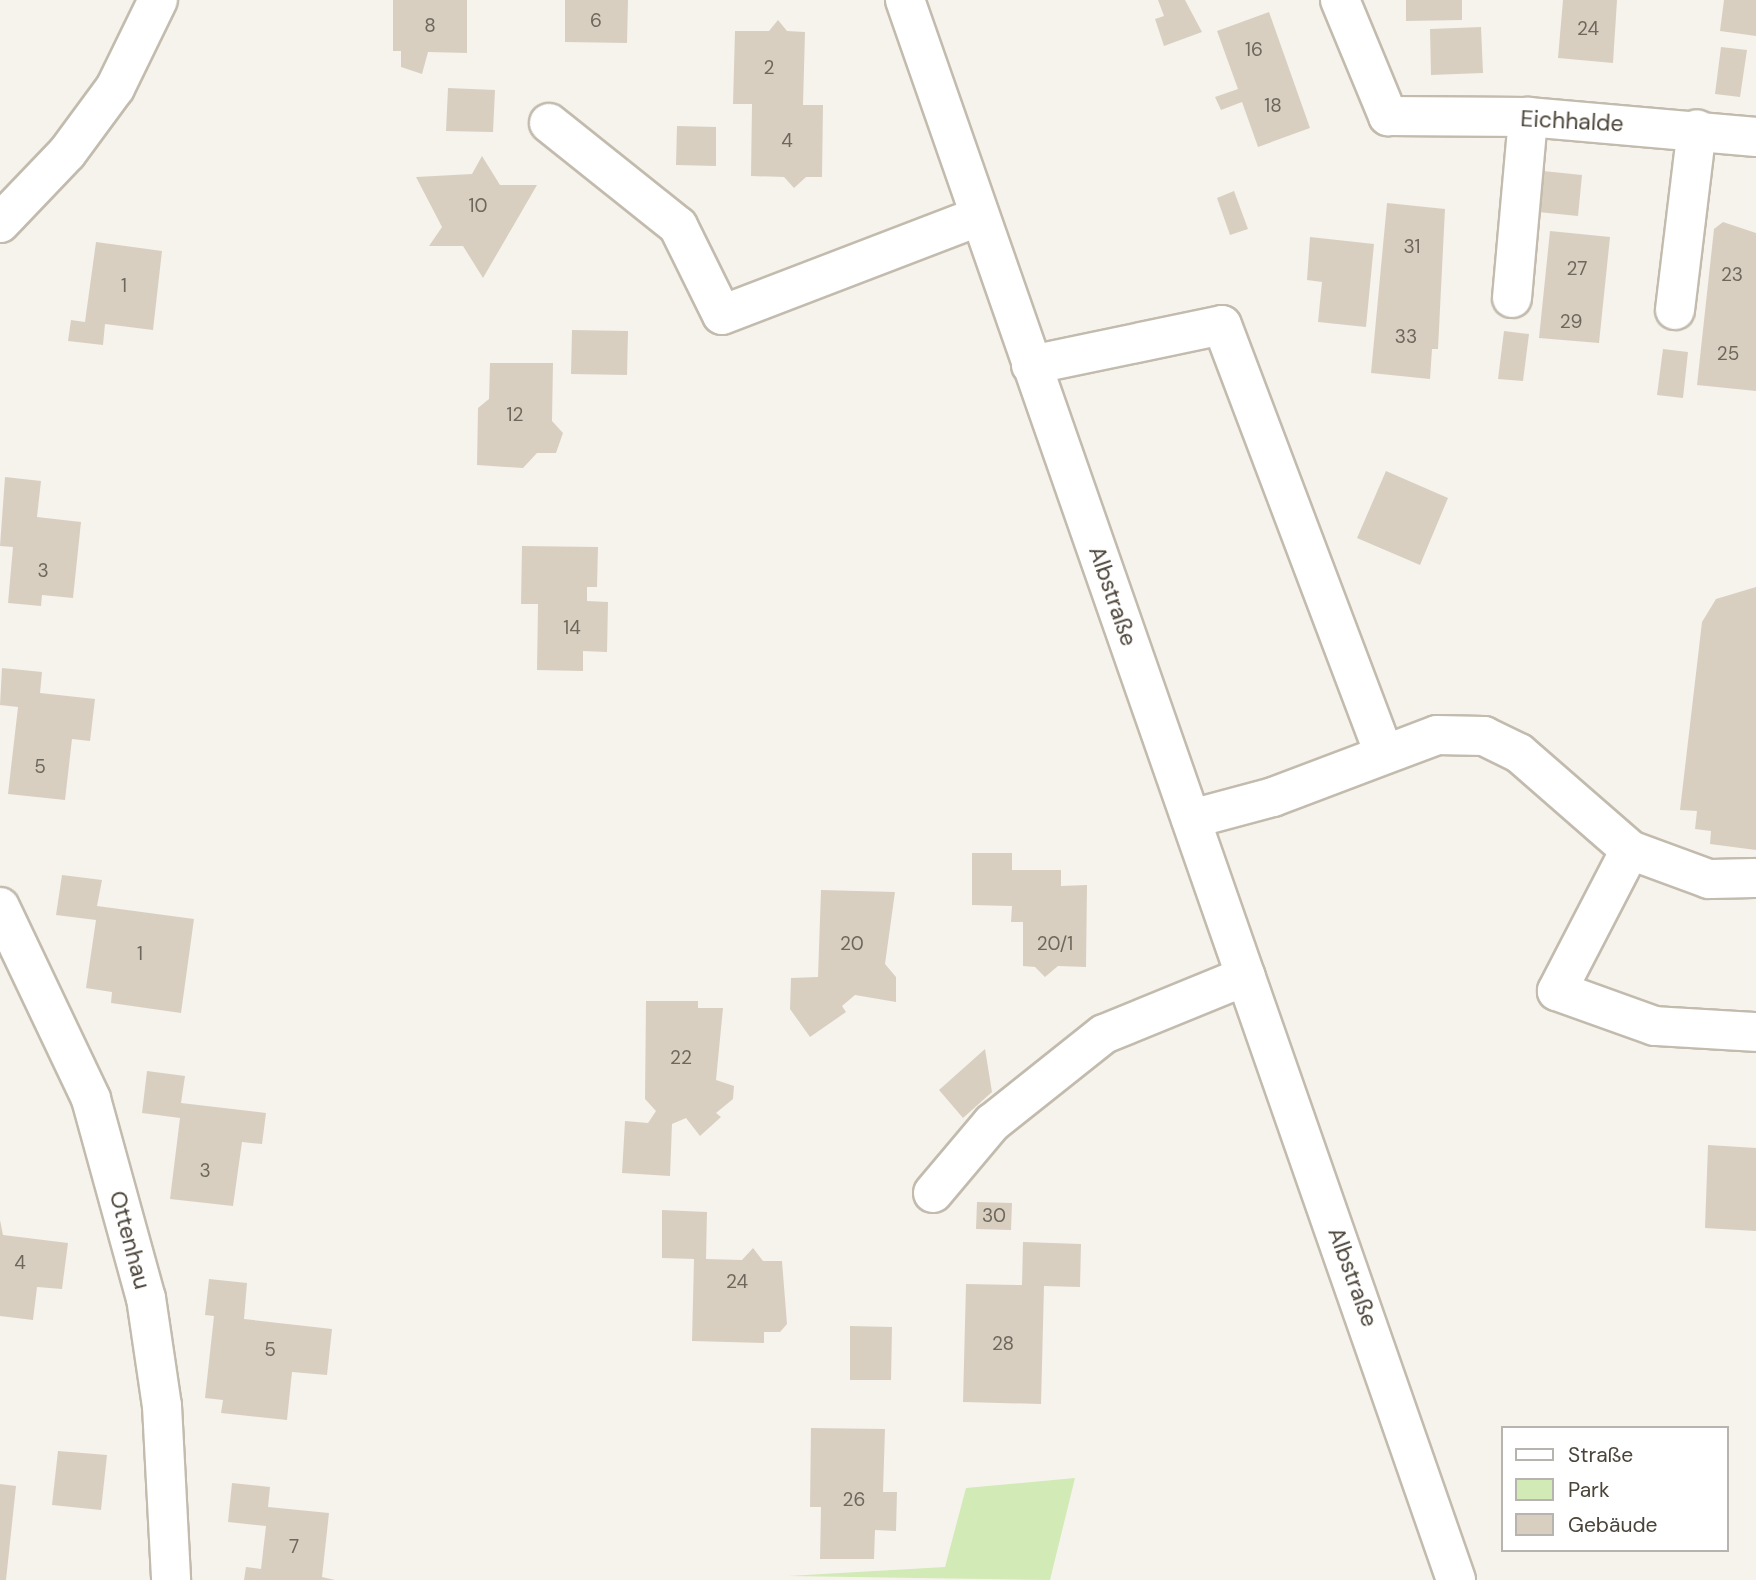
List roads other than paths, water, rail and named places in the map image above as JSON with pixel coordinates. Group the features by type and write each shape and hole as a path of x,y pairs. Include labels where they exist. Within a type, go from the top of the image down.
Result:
{"street":[{"path":"0,223 67,153 115,88 158,0"},
{"name":"Albstraße","path":"905,0 977,217 1191,819 1456,1580"},
{"name":"Eichhalde","path":"1340,0 1388,116 1528,117 1756,137"},
{"path":"1512,298 1528,117"},
{"path":"549,123 678,226 722,315 977,217"},
{"path":"1675,310 1697,130"},
{"path":"1031,365 1222,325 1384,754"},
{"path":"1191,819 1273,797 1437,735 1484,736 1519,753 1630,850 1709,880 1756,878"},
{"path":"1630,850 1557,991 1655,1026 1756,1032"},
{"name":"Ottenhau","path":"2,917 91,1099 146,1298 162,1406 171,1580"},
{"path":"933,1193 992,1123 1104,1034 1246,976"}]}
